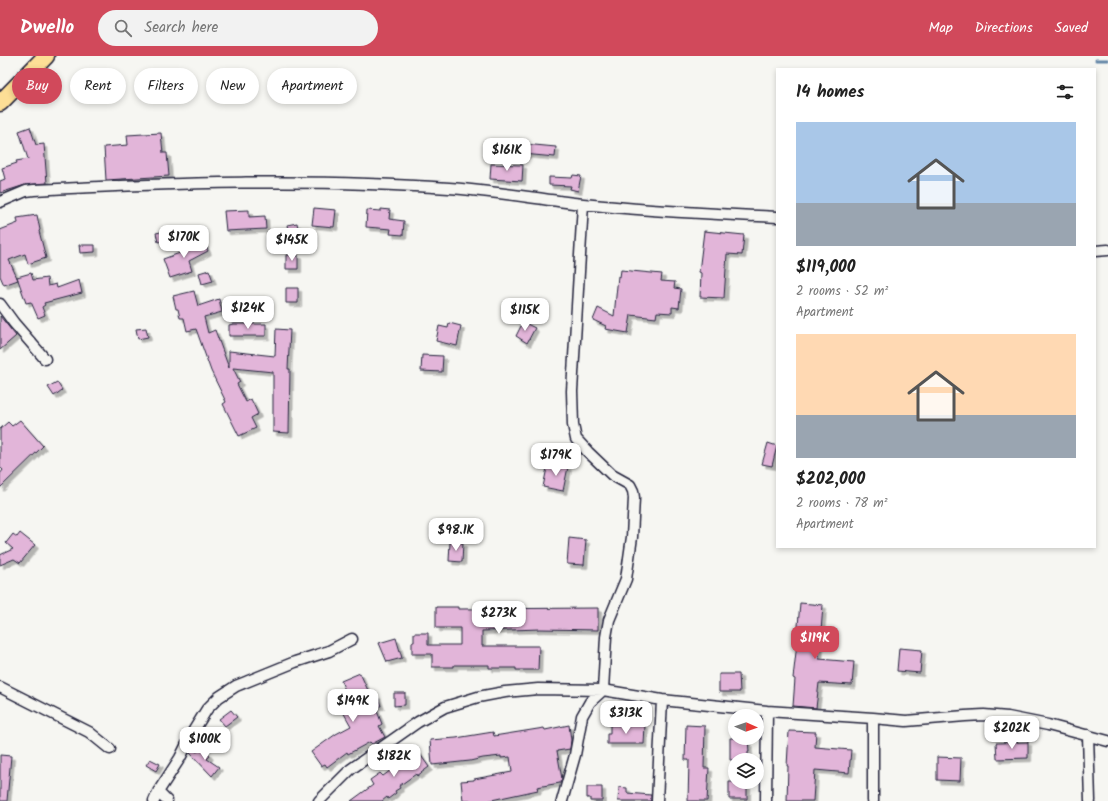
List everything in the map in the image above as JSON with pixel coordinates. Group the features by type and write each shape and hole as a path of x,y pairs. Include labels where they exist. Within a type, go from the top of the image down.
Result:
{"highway":[{"path":"0,103 46,56"}],"street":[{"path":"0,202 34,190 169,183 332,182 451,188 644,210 776,217"},
{"path":"562,801 575,755 582,716 590,702 603,690 606,637 609,620 626,579 632,537 634,498 634,491 630,485 612,475 576,439 573,425 572,391 583,204"},
{"path":"1096,251 1108,250"},
{"path":"0,304 45,359"},
{"path":"166,801 156,797 180,758 194,730 207,709 219,697 236,686 295,662 329,651 352,639"},
{"path":"0,687 88,732 110,749"},
{"path":"319,801 351,769 418,722 445,707 478,697 538,688 603,690 662,700 767,712 906,721 972,716 1008,717 1048,725 1108,741"},
{"path":"657,801 662,700"},
{"path":"766,801 767,712"},
{"path":"873,718 873,801"},
{"path":"1088,735 1090,801"}],"building":[{"path":"30,127 36,145 44,144 47,183 25,185 0,193 0,181 5,179 2,168 17,163 16,161 28,159 19,131"},
{"path":"161,133 163,153 167,153 169,176 106,180 104,147 128,145 127,135"},
{"path":"524,144 556,147 555,157 523,154"},
{"path":"491,164 523,165 522,181 490,179"},
{"path":"573,175 581,176 578,191 570,189 571,186 549,185 549,177 572,178"},
{"path":"314,208 336,210 334,227 312,225"},
{"path":"381,209 390,210 389,219 404,221 403,235 390,234 391,229 366,227 367,210 381,211"},
{"path":"249,210 249,217 265,216 266,229 226,231 224,211"},
{"path":"37,215 39,231 46,258 28,264 25,254 9,260 18,280 4,285 0,276 0,230 18,223 17,218"},
{"path":"297,223 300,237 290,239 287,225"},
{"path":"171,230 173,238 158,242 156,233"},
{"path":"704,231 744,235 742,255 727,254 724,298 700,297 701,273 699,272"},
{"path":"202,239 208,251 189,261 192,271 170,278 163,259 191,249 189,245"},
{"path":"79,245 95,245 95,252 80,253"},
{"path":"286,255 298,255 298,269 286,269"},
{"path":"209,270 213,281 202,284 199,273"},
{"path":"621,270 662,274 661,281 675,282 674,288 681,289 679,308 672,307 672,313 657,312 656,318 631,315 628,333 605,329 606,326 593,320 598,308 614,316 618,276 620,277"},
{"path":"31,273 33,280 47,278 48,286 56,284 57,288 79,280 82,293 44,303 45,305 42,307 45,315 38,318 31,302 26,303 17,277"},
{"path":"286,288 298,288 298,303 286,303"},
{"path":"194,291 198,306 219,299 222,312 204,317 208,333 215,330 229,368 229,351 275,356 276,329 290,330 288,369 290,369 289,433 273,432 273,372 233,368 240,382 237,384 246,402 251,399 258,414 251,418 256,428 239,436 223,404 226,402 211,371 196,329 187,331 184,318 180,318 178,309 176,309 173,296"},
{"path":"0,316 16,336 0,350"},
{"path":"523,322 535,328 527,343 516,336"},
{"path":"449,323 461,326 457,346 436,341 439,326 448,328"},
{"path":"266,324 266,336 229,336 229,325"},
{"path":"146,328 148,337 138,339 136,329"},
{"path":"422,355 443,356 442,372 421,371"},
{"path":"57,382 62,390 54,396 48,387"},
{"path":"20,420 43,446 0,488 0,474 3,470 0,467 0,429 8,422 12,426"},
{"path":"768,443 776,446 772,466 762,464"},
{"path":"548,463 568,467 563,491 543,487"},
{"path":"20,533 35,545 20,563 14,559 0,565 0,555 13,549 6,543 13,534 17,537"},
{"path":"569,538 586,540 584,565 567,564"},
{"path":"450,542 463,543 462,562 449,561"},
{"path":"800,603 823,605 819,659 854,662 852,685 819,683 816,708 793,706 795,679 793,678"},
{"path":"436,607 458,607 458,609 598,608 598,630 540,629 482,631 482,646 539,646 538,670 489,668 489,665 454,665 454,667 432,667 432,654 412,654 414,633 428,633 428,645 460,645 460,628 436,628"},
{"path":"396,638 402,658 387,662 379,643"},
{"path":"899,648 922,650 920,673 897,671"},
{"path":"360,673 371,697 377,695 381,706 375,706 382,724 379,726 385,737 372,744 370,742 348,754 347,752 327,767 325,764 321,766 311,752 336,734 351,726 342,710 339,697 347,695 341,681"},
{"path":"719,674 739,674 740,692 719,692"},
{"path":"394,693 405,693 405,705 394,706"},
{"path":"231,710 237,717 225,726 219,719"},
{"path":"569,725 571,740 570,749 557,751 562,779 560,783 537,787 538,790 487,801 463,801 461,781 474,780 512,772 510,757 501,758 501,756 432,765 430,740 456,738 493,732 494,736 544,728 545,730"},
{"path":"610,725 645,725 644,744 607,744 607,734 610,734"},
{"path":"686,725 705,726 704,768 709,768 707,801 688,801 689,760 685,760"},
{"path":"789,731 816,732 815,747 851,750 849,773 815,770 813,801 787,801"},
{"path":"1028,742 1028,758 997,759 996,743"},
{"path":"730,745 748,745 748,753 730,753"},
{"path":"202,747 210,756 207,759 219,767 212,776 190,753 192,748 197,752"},
{"path":"409,750 412,754 417,750 429,767 399,786 400,788 395,791 396,793 388,799 387,797 382,801 351,801 373,785 370,780 380,773 383,776 402,762 399,757"},
{"path":"0,755 11,756 7,801 0,801"},
{"path":"937,757 961,758 960,781 937,780"},
{"path":"150,759 160,764 156,771 146,765"},
{"path":"587,787 602,787 602,801 590,801 590,798 587,798"},
{"path":"619,787 627,788 627,793 651,795 651,801 618,801"},
{"path":"729,789 747,789 747,799 729,799"}],"waterway":[{"path":"1096,60 1108,60"}]}
